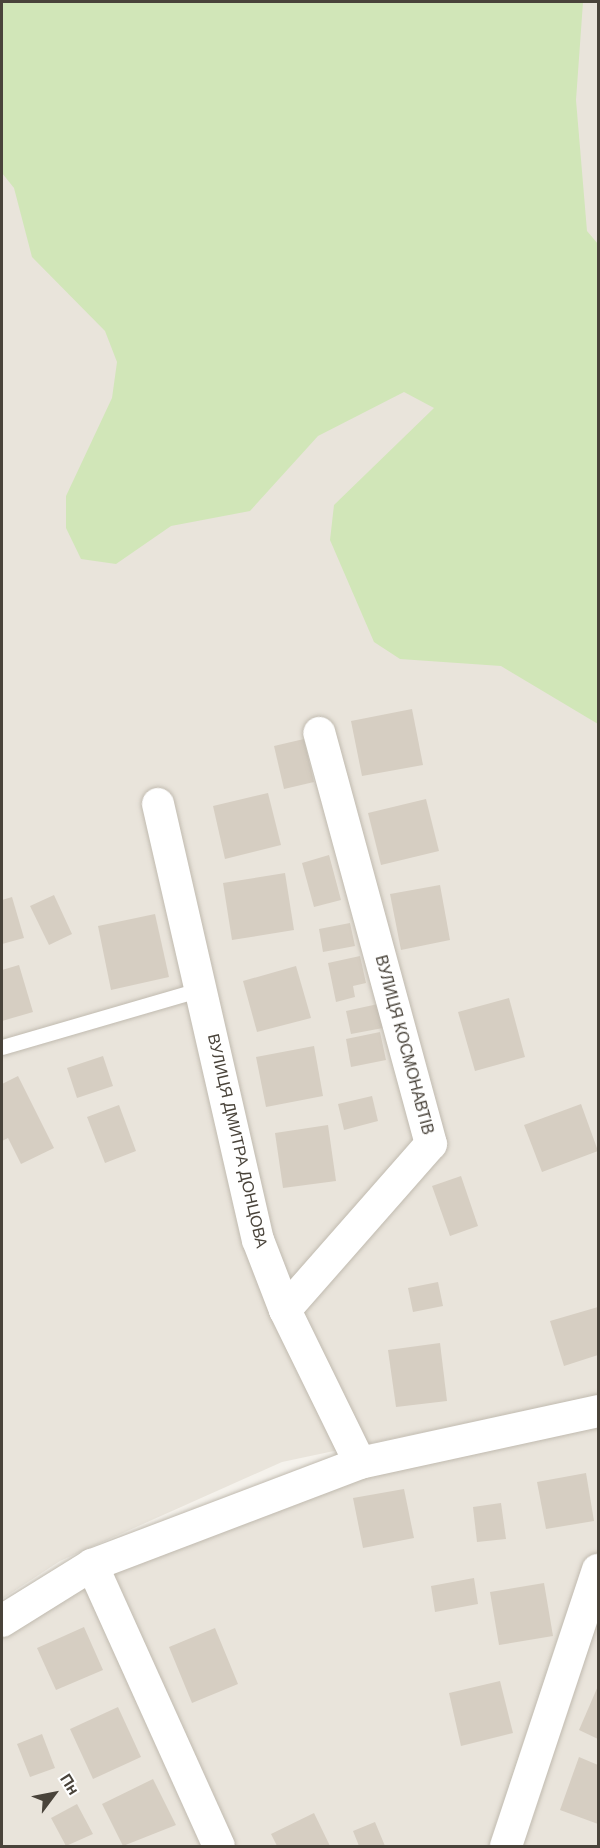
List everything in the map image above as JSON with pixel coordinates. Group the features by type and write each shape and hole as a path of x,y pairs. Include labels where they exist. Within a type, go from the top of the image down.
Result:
{"street":[{"name":"ВУЛИЦЯ КОСМОНАВТІВ","path":"285,1310 431,1144 319,733"},
{"name":"ВУЛИЦЯ ДМИТРА ДОНЦОВА","path":"158,804 258,1240 285,1310 360,1463"},
{"path":"2,1621 92,1565 360,1463 598,1411"},
{"path":"92,1565 219,1846"},
{"path":"506,1846 598,1570"}],"lane":[{"path":"2,1047 201,989"}],"shaded area":[{"path":"2,2 598,2 598,1395 282,1462 60,1561 2,1599"},
{"path":"598,1425 598,1846 2,1846 2,1631 87,1577 363,1475"}],"green space":[{"path":"2,2 583,2 576,100 587,231 598,244 598,724 501,666 400,659 374,642 330,540 334,505 434,408 404,392 318,436 250,511 171,526 116,564 81,559 66,528 66,496 112,398 117,362 105,331 32,257 14,188 2,173"}],"building":[{"path":"412,709 423,765 362,776 351,721"},
{"path":"304,739 314,782 284,789 274,746"},
{"path":"268,793 281,845 225,859 213,806"},
{"path":"426,799 439,851 381,865 368,813"},
{"path":"329,855 341,900 314,907 302,863"},
{"path":"285,873 294,930 232,940 223,883"},
{"path":"440,885 450,940 401,950 390,894"},
{"path":"54,895 72,934 49,945 30,906"},
{"path":"12,897 24,938 2,944 2,900"},
{"path":"155,914 169,977 111,990 98,926"},
{"path":"350,923 355,946 323,952 319,929"},
{"path":"360,956 366,983 353,986 355,997 336,1002 328,963"},
{"path":"19,965 33,1012 2,1021 2,970"},
{"path":"296,966 311,1018 257,1032 243,981"},
{"path":"509,998 525,1057 475,1071 458,1012"},
{"path":"378,1004 383,1028 351,1034 346,1011"},
{"path":"380,1032 386,1060 351,1067 346,1039"},
{"path":"314,1046 323,1096 266,1107 256,1057"},
{"path":"103,1056 113,1086 77,1098 67,1068"},
{"path":"18,1076 54,1148 21,1164 8,1138 2,1141 2,1084"},
{"path":"372,1096 378,1121 344,1130 338,1104"},
{"path":"581,1104 598,1151 542,1172 524,1125"},
{"path":"119,1105 136,1151 105,1163 87,1117"},
{"path":"328,1125 336,1181 283,1188 275,1133"},
{"path":"461,1176 478,1226 450,1236 432,1186"},
{"path":"438,1282 443,1306 413,1312 408,1288"},
{"path":"598,1307 598,1355 564,1366 550,1321"},
{"path":"440,1343 447,1401 396,1407 388,1350"},
{"path":"586,1473 594,1521 546,1529 537,1482"},
{"path":"404,1489 414,1538 363,1548 353,1498"},
{"path":"501,1503 506,1539 477,1542 473,1507"},
{"path":"474,1578 478,1604 435,1612 431,1586"},
{"path":"544,1583 553,1636 499,1645 490,1592"},
{"path":"84,1627 103,1670 56,1690 37,1648"},
{"path":"215,1628 238,1684 192,1703 169,1647"},
{"path":"500,1681 513,1733 461,1746 449,1693"},
{"path":"598,1686 598,1739 579,1730"},
{"path":"118,1707 141,1757 93,1779 70,1729"},
{"path":"42,1734 55,1768 30,1777 17,1744"},
{"path":"579,1757 598,1765 598,1824 560,1810"},
{"path":"153,1779 176,1825 123,1846 102,1804"},
{"path":"77,1804 93,1834 66,1846 51,1818"},
{"path":"314,1813 330,1846 277,1846 271,1834"},
{"path":"375,1822 385,1846 359,1846 353,1831"}]}
